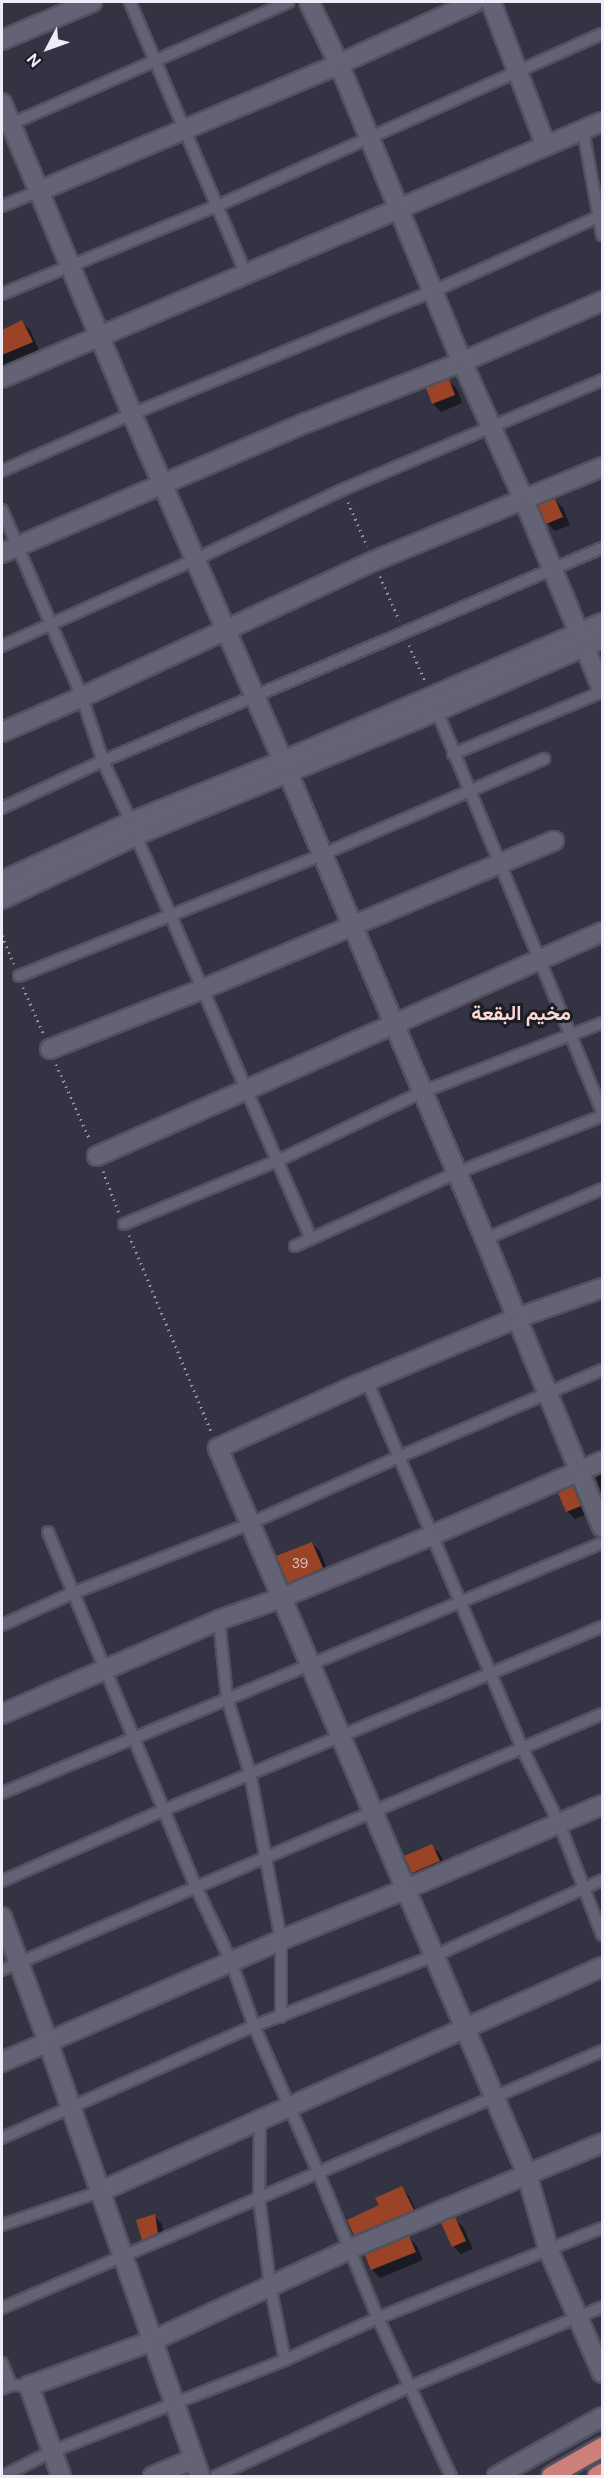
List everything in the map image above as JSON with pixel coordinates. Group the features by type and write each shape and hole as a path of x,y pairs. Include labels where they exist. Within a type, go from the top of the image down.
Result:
{"highway":[{"path":"551,2476 603,2447"},
{"path":"597,2476 603,2473"}],"street":[{"path":"2,40 92,2"},
{"path":"309,2 339,64 462,362 524,500 551,570 589,639 603,690"},
{"path":"39,191 339,64 475,2"},
{"path":"491,2 546,146"},
{"path":"2,103 6,126 39,191 194,560 285,767 485,1239 547,1396 603,1527"},
{"path":"2,378 603,122"},
{"path":"9,550 308,422 462,362 603,301"},
{"path":"2,732 374,561 603,467"},
{"path":"285,767 437,711 589,639 603,623"},
{"path":"2,881 285,767 589,639"},
{"path":"2,899 134,829"},
{"path":"50,1049 203,989 554,841"},
{"path":"97,1156 603,932"},
{"path":"603,1288 517,1318 367,1381 218,1448 495,2097 527,2174 549,2251 580,2316 603,2373"},
{"path":"2,1714 104,1668 434,1535 603,1461"},
{"path":"2,2062 231,1961 406,1890 603,1804"},
{"path":"2,1917 10,1967 48,2042 200,2476"},
{"path":"99,2192 603,1967"},
{"path":"61,2476 53,2451 14,2387 152,2341 350,2249 603,2143"},
{"path":"497,2476 603,2417"},
{"path":"153,2476 194,2459"}],"lane":[{"path":"130,2 246,274"},
{"path":"6,126 289,2"},
{"path":"2,294 217,206 603,34"},
{"path":"583,130 603,235"},
{"path":"2,206 39,191"},
{"path":"2,471 132,414 434,291 601,215"},
{"path":"2,646 194,560 342,490 603,380"},
{"path":"2,510 9,550 51,625 82,697 104,761 310,1237"},
{"path":"2,808 104,761 603,548"},
{"path":"453,754 603,690"},
{"path":"437,711 467,790 603,1112"},
{"path":"19,976 321,855 467,790 544,759"},
{"path":"124,1224 277,1161 422,1092 603,1023"},
{"path":"295,1246 310,1237 456,1173 603,1116"},
{"path":"485,1239 603,1189"},
{"path":"2,1625 73,1593 249,1524 399,1456 547,1396 603,1370"},
{"path":"367,1381 434,1535 522,1748 559,1823 582,1888 603,1935"},
{"path":"48,1532 195,1886 231,1961 254,2026 318,2172 378,2318 451,2476"},
{"path":"2,1793 603,1543"},
{"path":"219,1620 226,1698 250,1773 281,1940 281,2017"},
{"path":"2,1881 250,1773 603,1628"},
{"path":"10,1967 265,1856 603,1714"},
{"path":"2,2138 254,2026 434,1956 603,1880"},
{"path":"2,2308 603,2051"},
{"path":"260,2120 259,2198 270,2285 285,2360"},
{"path":"2,2225 99,2192"},
{"path":"3,2476 53,2451 285,2360 378,2318 603,2228"},
{"path":"216,2476 409,2387 603,2307"},
{"path":"2,2363 14,2387"}],"path":[{"path":"2,935 218,1448"}],"building":[{"path":"22,320 33,342 2,355 2,330"},
{"path":"449,379 455,395 432,404 426,388"},
{"path":"555,499 563,517 546,524 538,505"},
{"path":"573,1486 581,1506 566,1512 558,1493"},
{"path":"312,1542 323,1568 288,1583 276,1556"},
{"path":"432,1844 440,1861 412,1873 404,1856"},
{"path":"402,2186 414,2210 354,2235 347,2220 379,2205 375,2198"},
{"path":"155,2214 158,2233 142,2240 136,2220"},
{"path":"455,2217 466,2241 452,2247 441,2223"},
{"path":"409,2236 416,2252 371,2270 365,2255"}],"district":[{"name":"مخيم البقعة","path":"521,1013"}]}
